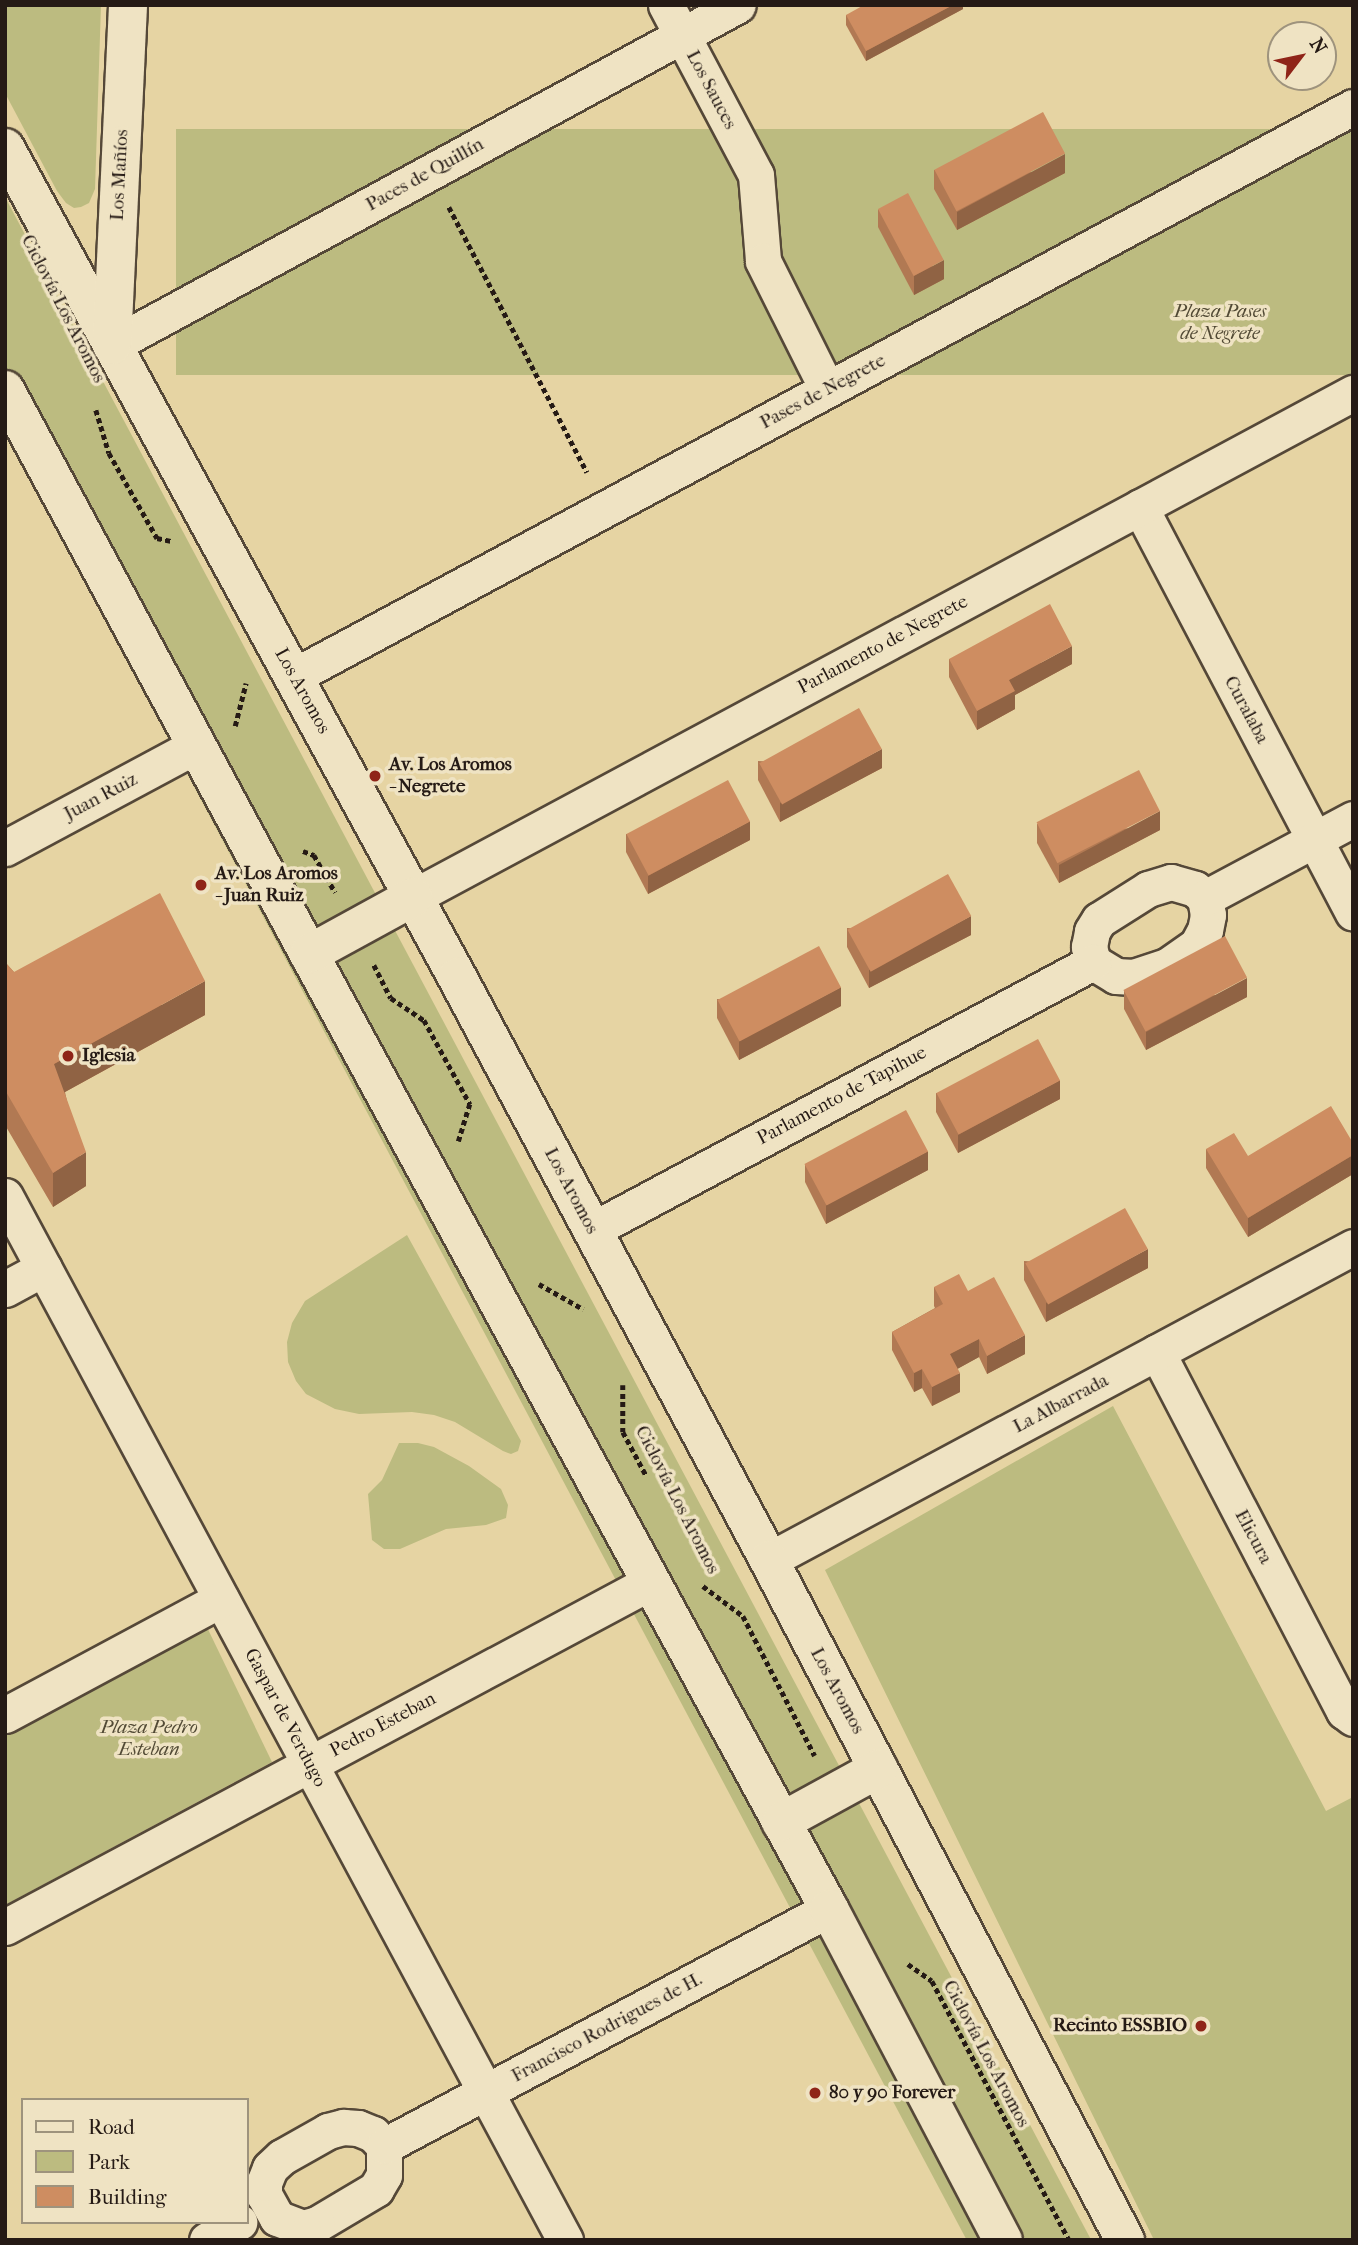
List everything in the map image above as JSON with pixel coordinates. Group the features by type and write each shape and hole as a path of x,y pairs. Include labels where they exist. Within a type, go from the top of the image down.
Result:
{"main road":[{"name":"Los Mañíos","path":"112,345 128,5"},
{"name":"Los Aromos","path":"5,148 294,676 769,1560 1125,2240"},
{"path":"7,399 649,1583 830,1909 1003,2240"},
{"path":"309,954 413,897"},
{"path":"781,1822 878,1769"}],"street":[{"name":"Paces de Quillín","path":"112,345 431,172 674,20 738,5"},
{"name":"Los Sauces","path":"674,20 756,176 764,261 827,389"},
{"name":"Pases de Negrete","path":"294,676 1353,107"},
{"name":"Parlamento de Negrete","path":"413,897 1353,393"},
{"name":"Curalaba","path":"1140,507 1353,914"},
{"name":"Juan Ruiz","path":"5,848 197,745"},
{"path":"1205,898 1353,819"},
{"path":"1171,882 1195,889 1205,898 1208,915 1201,938 1185,955 1167,967 1134,977 1116,976 1093,962 1089,947 1092,931 1108,911 1159,884 1171,882"},
{"name":"Parlamento de Tapihue","path":"592,1230 1093,962"},
{"name":"Gaspar de Verdugo","path":"5,1196 565,2240"},
{"name":"La Albarrada","path":"769,1560 1353,1247"},
{"path":"5,1289 44,1268"},
{"name":"Elicura","path":"1157,1352 1344,1711 1353,1718"},
{"name":"Pedro Esteban","path":"5,1927 649,1583"},
{"path":"5,1715 221,1599"},
{"name":"Francisco Rodrigues de H.","path":"384,2146 830,1909"},
{"path":"358,2128 373,2134 384,2146 387,2161 384,2175 376,2189 317,2224 303,2228 289,2225 277,2218 252,2216 270,2168 282,2157 328,2131 358,2128"},
{"path":"206,2240 237,2224"}],"path":[{"path":"431,172 606,508"},
{"name":"Ciclovía Los Aromos","path":"95,407 109,453 157,538 182,544"},
{"path":"233,733 250,670"},
{"path":"290,846 314,855 391,998 424,1020 470,1104 456,1154"},
{"path":"536,1283 581,1305 587,1317"},
{"name":"Ciclovía Los Aromos","path":"618,1375 625,1387 623,1432 648,1479"},
{"name":"Ciclovía Los Aromos","path":"697,1574 703,1586 743,1616 835,1793"},
{"name":"Ciclovía Los Aromos","path":"900,1958 932,1981 1069,2240"}],"green space":[{"path":"5,5 101,5 95,189 89,203 81,207 74,208 66,203 57,191 5,93"},
{"name":"Plaza Pases de Negrete","path":"176,129 1353,129 1353,375 176,375"},
{"path":"5,197 1091,2240 967,2240 5,431"},
{"path":"407,1235 521,1441 518,1451 511,1454 503,1451 455,1422 434,1415 412,1412 359,1414 335,1409 306,1394 296,1381 288,1362 287,1342 292,1323 305,1301"},
{"name":"Recinto ESSBIO","path":"1113,1406 1326,1811 1353,1797 1353,2240 1154,2240 825,1570"},
{"path":"399,1443 418,1443 434,1447 469,1466 501,1489 508,1505 506,1518 486,1525 446,1529 400,1549 384,1549 372,1540 368,1494 382,1480"},
{"name":"Plaza Pedro Esteban","path":"203,1619 272,1762 5,1905 5,1727"}],"building":[{"path":"864,5 953,5 866,51 846,15"},
{"path":"1043,112 1065,153 956,211 934,170"},
{"path":"908,193 944,260 914,276 878,209"},
{"path":"1050,604 1072,646 1009,680 1015,691 977,711 949,659"},
{"path":"859,708 882,749 782,804 759,763"},
{"path":"1139,770 1160,811 1057,863 1037,822"},
{"path":"728,780 750,821 649,875 626,834"},
{"path":"948,874 971,916 871,972 847,930"},
{"name":"Iglesia","path":"160,893 205,981 54,1064 86,1152 53,1173 5,1090 5,962 14,972"},
{"path":"1225,936 1247,977 1146,1031 1123,990"},
{"path":"819,946 841,987 740,1041 717,1000"},
{"path":"1038,1039 1060,1080 959,1134 936,1093"},
{"path":"1331,1106 1353,1143 1353,1155 1248,1218 1206,1149 1234,1133 1248,1156"},
{"path":"906,1110 928,1151 827,1205 804,1164"},
{"path":"1125,1208 1148,1249 1048,1304 1025,1263"},
{"path":"959,1274 968,1291 994,1277 1025,1335 987,1356 979,1339 950,1354 960,1373 932,1387 922,1369 914,1373 892,1332 943,1304 934,1287"}],"place":[{"name":"Av. Los Aromos - Negrete","path":"375,776"},
{"name":"Av. Los Aromos - Juan Ruiz","path":"201,885"},
{"name":"Iglesia","path":"68,1056"},
{"name":"Recinto ESSBIO","path":"1201,2026"},
{"name":"80 y 90 Forever","path":"815,2093"}]}
